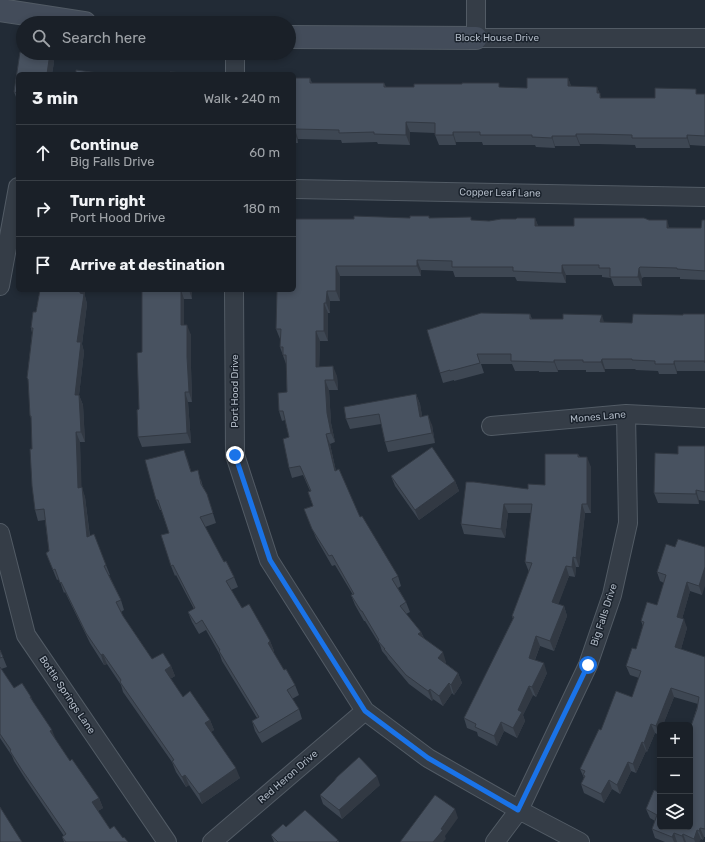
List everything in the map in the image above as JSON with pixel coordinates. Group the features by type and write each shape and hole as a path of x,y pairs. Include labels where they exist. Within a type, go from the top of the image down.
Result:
{"street":[{"path":"476,0 476,38"},
{"path":"0,10 39,16"},
{"name":"Block House Drive","path":"296,36 705,38"},
{"path":"235,60 235,72"},
{"name":"Copper Leaf Lane","path":"296,189 705,197"},
{"path":"0,286 16,198"},
{"name":"Port Hood Drive","path":"234,292 235,455 270,560 365,711 428,758 518,810 580,842"},
{"name":"Mones Lane","path":"491,426 626,414 705,418"},
{"name":"Big Falls Drive","path":"495,842 518,810 588,665 612,596 628,523 626,414"},
{"name":"Bottle Springs Lane","path":"0,533 26,635 167,842"},
{"name":"Red Heron Drive","path":"212,842 365,711"}],"building":[{"path":"19,60 49,60 47,72 17,72"},
{"path":"76,70 90,72 76,72"},
{"path":"296,78 310,78 310,83 384,83 384,87 414,87 414,84 499,83 499,87 527,88 527,78 568,78 568,86 597,87 597,93 600,93 600,98 655,98 655,88 696,89 696,94 705,94 705,136 687,135 687,138 632,138 632,135 576,134 576,136 552,136 552,138 532,137 532,135 480,135 480,132 453,132 453,135 435,135 435,123 406,122 406,135 374,134 374,132 339,133 339,130 296,129"},
{"path":"16,79 16,92 14,92"},
{"path":"354,216 410,218 410,216 429,216 429,218 471,217 471,220 489,221 501,219 535,218 535,226 574,226 574,218 644,218 649,220 667,220 667,228 701,228 702,220 705,220 705,271 677,268 640,267 638,277 610,277 610,268 599,268 599,265 562,265 562,273 513,271 513,267 452,267 452,261 417,260 417,266 336,266 336,291 327,291 326,303 324,303 324,331 316,331 316,367 333,366 334,380 325,380 327,413 331,433 326,434 335,471 339,469 360,517 362,516 398,576 392,579 406,602 400,606 421,632 418,634 443,652 438,658 458,673 451,685 449,683 439,696 430,689 428,691 406,675 378,641 379,640 362,611 351,595 354,594 332,555 329,556 312,529 304,509 313,506 308,492 311,491 300,466 289,468 283,439 289,437 283,411 279,411 278,393 287,392 286,355 283,355 283,347 280,347 281,329 276,329 277,292 296,292 296,219 354,219"},
{"path":"40,292 80,292 84,294 77,342 81,342 75,395 79,395 81,432 76,432 78,488 82,487 87,537 94,534 106,565 104,566 121,600 116,602 123,616 152,659 163,653 171,666 165,670 183,697 190,691 210,720 205,723 236,768 199,794 185,775 182,777 172,761 174,760 120,682 121,680 86,633 61,582 60,583 55,569 53,570 46,553 49,551 44,509 35,510 32,486 30,449 32,449 31,416 27,378 33,328 31,328 33,312 36,312"},
{"path":"142,292 181,292 181,325 187,325 189,392 185,392 187,433 138,437 137,410 139,409 137,353 142,352"},
{"path":"481,313 530,314 530,319 563,319 563,314 602,315 600,322 632,323 633,314 705,314 705,361 674,361 674,364 655,364 655,361 632,359 602,359 601,362 583,362 583,360 554,360 554,362 511,361 511,354 477,354 480,363 440,373 427,330"},
{"path":"416,394 420,417 428,415 432,433 385,442 379,414 346,419 344,407"},
{"path":"678,446 705,446 705,492 696,490 696,494 654,493 655,453 678,454"},
{"path":"432,447 455,481 415,510 391,476"},
{"path":"184,450 191,472 198,470 201,484 207,494 213,513 200,517 224,562 226,561 234,577 226,581 242,608 249,604 270,641 268,643 295,685 287,690 299,709 259,733 252,721 259,717 219,651 220,650 202,620 196,624 188,612 195,608 173,565 171,566 161,535 169,533 158,500 156,500 145,460"},
{"path":"545,454 578,454 578,457 587,457 587,504 582,504 576,558 573,557 572,567 566,566 552,602 564,606 550,641 536,636 529,658 544,663 532,687 529,686 518,710 522,712 513,728 501,722 494,736 475,727 476,724 464,718 514,617 512,616 532,563 525,562 532,504 504,504 501,529 461,524 466,482 528,489 528,484 545,485"},
{"path":"678,539 705,547 705,567 699,586 687,582 677,617 684,619 675,647 705,657 705,829 700,828 699,831 697,830 694,839 683,834 682,836 674,833 672,837 652,829 657,815 657,830 693,830 692,722 699,697 671,688 656,726 651,724 644,743 642,742 633,764 628,762 617,785 609,780 601,794 581,784 585,776 583,775 585,771 580,769 599,729 601,730 616,691 632,697 641,671 626,666 632,648 636,649 644,622 641,621 647,602 657,605 666,575 657,572 666,544 675,547"},
{"path":"0,650 3,657 0,658"},
{"path":"0,667 14,688 22,683 52,730 50,731 70,761 72,759 99,798 92,802 110,829 114,826 128,842 66,842 62,837 66,834 22,770 0,734"},
{"path":"359,757 377,776 339,810 320,795"},
{"path":"654,790 657,792 657,815 646,809"},
{"path":"435,795 455,809 441,829 443,830 433,842 400,842"},
{"path":"0,807 22,842 0,842"},
{"path":"305,810 338,840 336,842 278,842 271,835 283,824 286,827"}],"route":[{"path":"235,455 270,560 365,711 428,758 518,810 588,665"}]}
